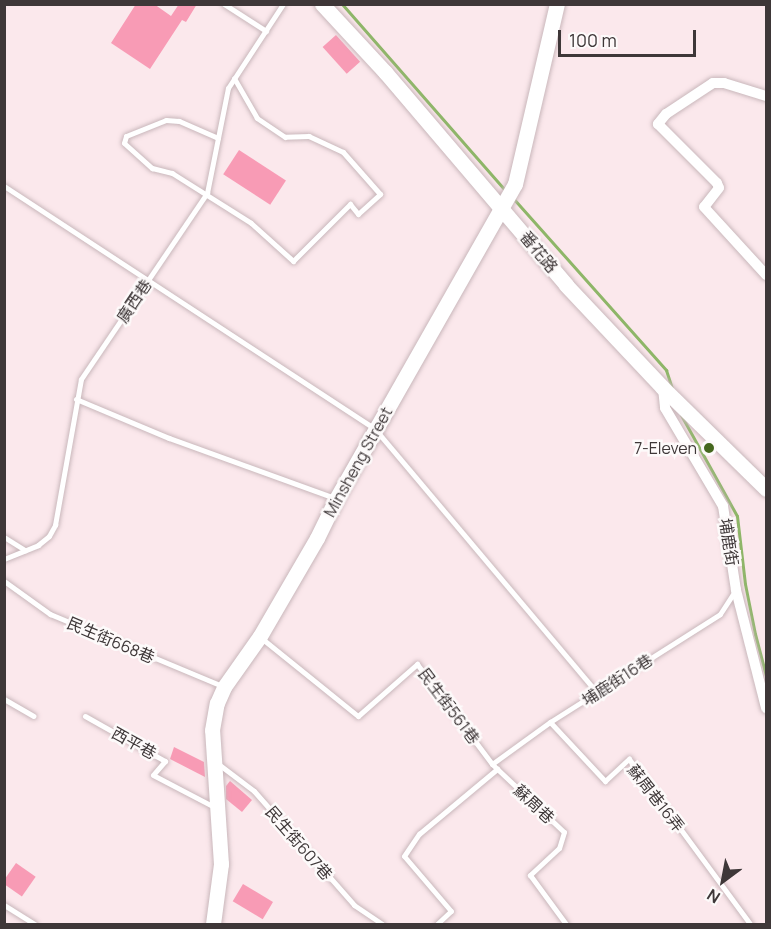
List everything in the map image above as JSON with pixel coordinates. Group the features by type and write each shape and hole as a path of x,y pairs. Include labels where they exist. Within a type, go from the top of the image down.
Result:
{"street":[{"name":"番花路","path":"322,4 502,207 566,285 663,388 766,489"},
{"name":"Minsheng Street","path":"213,924 221,864 212,730 217,703 224,687 260,636 317,538 375,429 515,184 557,4"},
{"path":"766,96 724,82 713,83 666,114 658,124 717,183 719,188 704,207 766,275"},
{"name":"埔鹿街","path":"663,388 665,408 723,506 736,590 766,708"}],"lane":[{"path":"224,4 266,31"},
{"name":"廣西巷","path":"4,559 49,536 55,525 81,379 207,193 228,88 283,4"},
{"path":"218,138 179,121 165,120 126,136 124,143 152,168 172,173 207,193 251,223 293,261 350,204 358,214 380,194 343,152 309,136 285,137 257,118 234,78"},
{"path":"4,186 147,282 375,429 598,694"},
{"path":"76,399 169,438 336,499"},
{"path":"4,537 25,550"},
{"name":"民生街668巷","path":"4,581 50,614 224,687"},
{"name":"埔鹿街16巷","path":"437,924 452,911 404,856 419,834 494,767 550,722 598,694 720,614 736,590"},
{"name":"民生街561巷","path":"260,636 358,716 417,664 494,767"},
{"path":"4,699 34,716"},
{"name":"西平巷","path":"85,716 165,761 153,775 217,809"},
{"name":"蘇周巷16弄","path":"550,722 605,781 629,759 750,924"},
{"name":"民生街607巷","path":"215,761 254,791 354,905 382,924"},
{"name":"蘇周巷","path":"494,767 564,832 559,848 530,875 567,924"},
{"path":"4,905 35,924"}],"building":[{"path":"136,4 154,4 171,16 179,4 197,4 186,22 182,20 150,69 111,43"},
{"path":"336,35 360,62 347,74 323,47"},
{"path":"239,150 286,180 270,205 223,174"},
{"path":"174,747 204,762 205,777 170,759"},
{"path":"230,781 252,800 242,812 226,799 226,786"},
{"path":"16,863 36,877 22,896 4,884 4,880"},
{"path":"243,884 273,902 263,919 233,901"}],"waterway":[{"path":"342,4 505,190"},
{"path":"512,197 666,370 672,389"},
{"path":"681,415 737,516 745,584 766,676"}],"place":[{"name":"7-Eleven","path":"709,448"}]}
